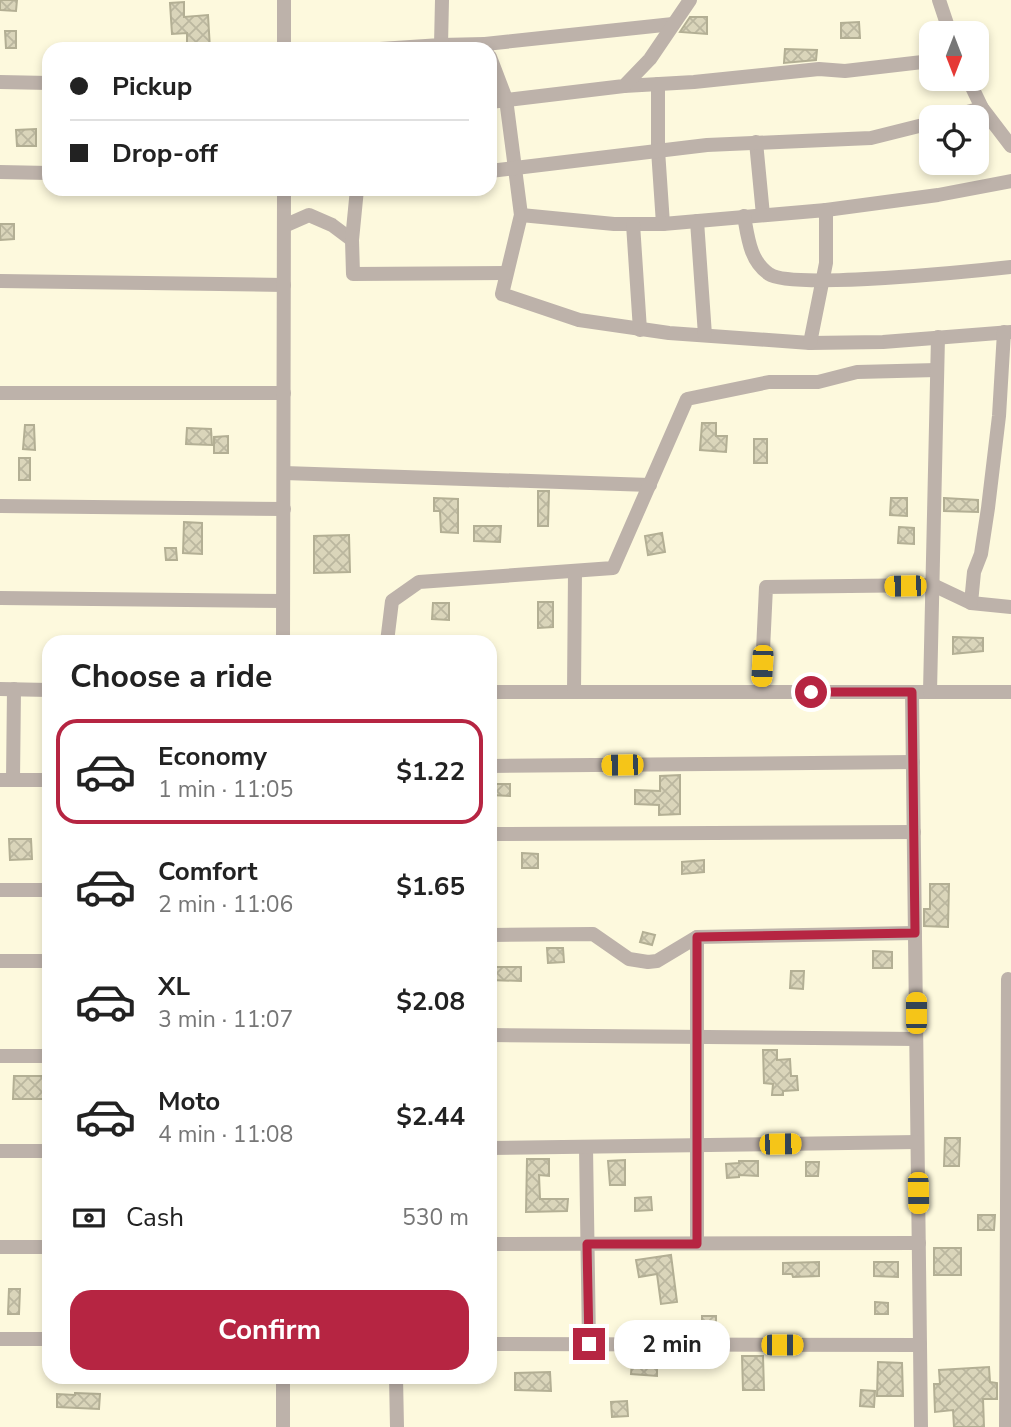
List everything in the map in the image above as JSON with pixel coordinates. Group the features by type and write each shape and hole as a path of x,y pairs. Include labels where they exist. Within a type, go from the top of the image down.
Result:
{"street":[{"path":"284,0 284,42"},
{"path":"441,42 442,0"},
{"path":"624,86 650,59 690,0"},
{"path":"939,0 946,21"},
{"path":"497,49 673,24"},
{"path":"497,101 624,86 819,69 845,71 919,62"},
{"path":"497,76 506,99 521,215 502,294 579,320 640,330 810,343 883,342 1007,332 988,508 981,554 974,572 971,603"},
{"path":"0,82 42,83"},
{"path":"658,84 658,150 663,224"},
{"path":"989,117 1011,146"},
{"path":"497,171 658,150 756,142 871,138 919,126"},
{"path":"756,142 763,215"},
{"path":"0,172 42,173"},
{"path":"521,215 663,224 826,210 938,195 1011,181"},
{"path":"283,635 284,196"},
{"path":"357,196 352,240 353,274 506,273"},
{"path":"810,343 828,243 826,210"},
{"path":"284,226 309,215 332,225 352,240"},
{"path":"744,216 751,251 770,275 778,278 822,280 961,273 1011,267"},
{"path":"697,221 705,335"},
{"path":"633,224 640,330"},
{"path":"0,281 284,285"},
{"path":"930,692 938,337"},
{"path":"388,635 393,601 419,582 613,568 687,399 769,382 818,382 857,372 937,370"},
{"path":"0,393 284,393"},
{"path":"284,474 650,485"},
{"path":"0,506 284,509"},
{"path":"574,692 575,571"},
{"path":"761,692 766,587 933,585 971,603 1011,607"},
{"path":"0,598 283,601"},
{"path":"42,690 7,689 7,780 42,780"},
{"path":"497,692 1011,692"},
{"path":"912,692 921,1427"},
{"path":"497,766 913,762"},
{"path":"497,834 914,832"},
{"path":"0,890 42,890"},
{"path":"497,934 593,934 638,962 657,961 697,937 915,933"},
{"path":"697,937 697,1244"},
{"path":"0,961 42,961"},
{"path":"1006,1427 1009,1198 1007,979"},
{"path":"497,1034 916,1040"},
{"path":"0,1056 42,1056"},
{"path":"497,1148 918,1142"},
{"path":"586,1147 589,1344"},
{"path":"0,1151 42,1151"},
{"path":"497,1244 919,1243"},
{"path":"0,1247 42,1247"},
{"path":"0,1339 42,1339"},
{"path":"497,1344 920,1345"},
{"path":"283,1384 283,1427"},
{"path":"397,1384 397,1427"}],"building":[{"path":"0,0 17,0 16,11 0,10"},
{"path":"184,2 184,17 208,15 210,42 187,42 187,33 172,34 170,3"},
{"path":"690,17 707,17 707,34 680,32"},
{"path":"859,22 860,38 841,38 841,23"},
{"path":"5,31 16,31 16,48 6,48"},
{"path":"785,49 817,50 816,60 784,63"},
{"path":"36,129 36,146 17,146 16,130"},
{"path":"0,224 14,224 14,239 0,240"},
{"path":"702,423 716,423 716,436 727,436 726,452 700,450"},
{"path":"25,425 34,425 35,450 23,449"},
{"path":"187,428 211,429 212,445 186,444"},
{"path":"228,436 228,453 214,453 214,437"},
{"path":"754,439 767,439 767,463 754,463"},
{"path":"19,458 30,458 30,480 19,480"},
{"path":"538,491 549,491 548,526 538,526"},
{"path":"434,498 458,499 458,533 441,532 440,511 434,511"},
{"path":"891,498 907,498 907,516 890,515"},
{"path":"944,498 978,500 978,512 944,511"},
{"path":"184,522 202,523 202,554 183,553"},
{"path":"474,526 501,526 500,542 474,541"},
{"path":"899,527 914,528 914,544 898,543"},
{"path":"662,533 665,552 648,555 645,536"},
{"path":"349,535 350,572 314,573 314,536"},
{"path":"165,548 176,548 177,560 166,560"},
{"path":"538,602 553,602 553,627 538,628"},
{"path":"433,603 449,603 449,620 432,619"},
{"path":"953,637 983,638 983,651 953,654"},
{"path":"680,775 680,814 659,815 659,805 635,804 635,790 660,791 660,776"},
{"path":"497,784 510,784 510,796 497,795"},
{"path":"9,839 31,839 32,859 10,860"},
{"path":"522,853 538,854 538,868 522,868"},
{"path":"704,860 704,872 682,874 682,862"},
{"path":"930,884 949,884 948,927 924,926 924,909 930,909"},
{"path":"643,932 655,935 652,945 640,942"},
{"path":"547,948 563,948 564,962 548,963"},
{"path":"873,951 892,952 892,968 873,968"},
{"path":"497,967 521,967 521,981 497,980"},
{"path":"791,971 804,971 803,989 790,988"},
{"path":"763,1050 777,1050 777,1060 790,1059 791,1076 797,1076 798,1090 772,1095 773,1084 764,1083"},
{"path":"14,1076 42,1076 42,1099 13,1099"},
{"path":"945,1138 960,1138 959,1166 944,1166"},
{"path":"527,1159 549,1159 549,1176 539,1175 540,1199 568,1199 567,1211 526,1212"},
{"path":"625,1160 625,1185 610,1185 608,1161"},
{"path":"758,1161 758,1176 739,1175 727,1178 726,1164"},
{"path":"806,1162 819,1162 818,1176 806,1176"},
{"path":"651,1197 652,1210 635,1211 635,1198"},
{"path":"978,1215 995,1215 994,1230 978,1230"},
{"path":"934,1248 961,1248 961,1275 934,1275"},
{"path":"671,1255 677,1302 661,1304 657,1274 639,1277 636,1260"},
{"path":"819,1262 819,1276 793,1277 792,1274 783,1274 783,1263"},
{"path":"874,1262 898,1262 898,1277 874,1276"},
{"path":"9,1289 20,1289 19,1314 8,1314"},
{"path":"875,1302 888,1303 888,1314 875,1314"},
{"path":"702,1316 716,1316 716,1327 702,1327"},
{"path":"742,1356 763,1356 764,1390 743,1390"},
{"path":"632,1361 657,1362 657,1376 631,1374"},
{"path":"878,1362 902,1363 903,1396 877,1396"},
{"path":"989,1367 990,1382 997,1383 997,1399 983,1399 984,1427 954,1427 953,1410 935,1412 934,1384 940,1384 939,1370"},
{"path":"550,1372 551,1391 515,1390 515,1373"},
{"path":"861,1390 875,1391 874,1407 860,1406"},
{"path":"57,1394 100,1394 99,1409 57,1407"},
{"path":"627,1401 628,1416 612,1417 611,1402"}],"route":[{"path":"589,1344 587,1244 697,1244 697,937 915,933 912,692 811,692"}]}
